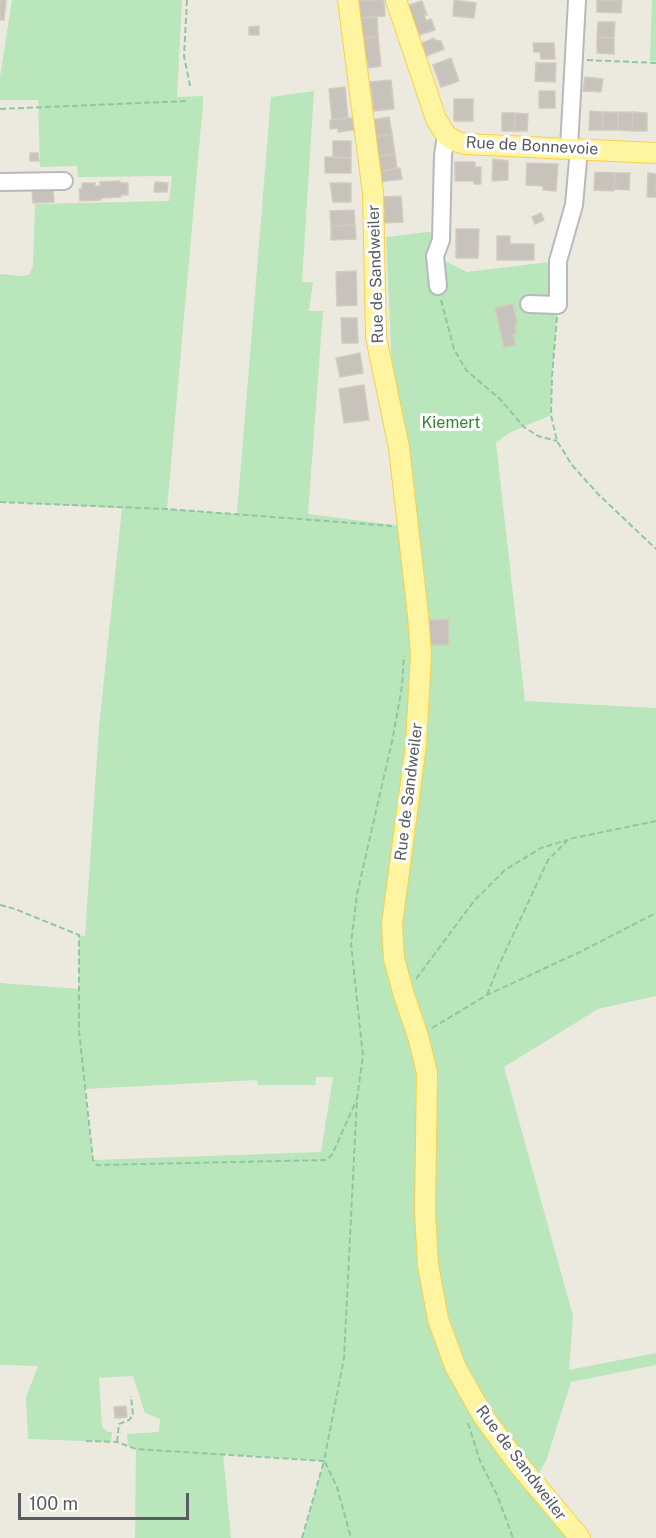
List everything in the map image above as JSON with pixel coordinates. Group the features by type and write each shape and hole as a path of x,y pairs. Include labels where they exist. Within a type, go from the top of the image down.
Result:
{"main road":[{"name":"Rue de Sandweiler","path":"348,0 373,194 376,337 399,448 421,654 416,745 392,924 394,958 427,1073 425,1212 428,1265 438,1319 455,1366 483,1416 519,1465 580,1538"},
{"name":"Rue de Bonnevoie","path":"396,0 436,119 446,135 455,141 465,144 656,153"}],"street":[{"path":"529,304 558,305 558,261 574,205 574,60 577,0"},
{"path":"438,286 435,256 441,240 442,155 446,135"},
{"path":"0,182 64,181"}],"path":[{"path":"187,0 183,56 190,86"},
{"path":"574,60 656,63"},
{"path":"0,109 187,101"},
{"path":"438,286 454,349 466,370 500,399 524,427 538,436 557,441"},
{"path":"558,305 551,415 557,441 572,465 598,494 656,549"},
{"path":"0,502 167,509 409,527"},
{"path":"302,1538 324,1461 344,1358 357,1098 363,1056 351,944 357,894 393,737 405,653"},
{"path":"404,995 474,901 505,870 541,848 569,839 656,821"},
{"path":"487,995 499,964 548,860 569,839"},
{"path":"0,905 79,935 79,1031 93,1160 97,1165 326,1160 332,1155 357,1098"},
{"path":"418,1036 487,995 576,954 656,913"},
{"path":"117,1442 120,1424 134,1415 131,1396"},
{"path":"467,1420 480,1461 497,1495 513,1538"},
{"path":"86,1441 117,1442 136,1449 324,1461"},
{"path":"324,1461 338,1486 351,1538"}],"green space":[{"name":"Kiemert","path":"12,0 182,0 177,97 203,96 203,103 167,509 237,514 271,97 314,91 302,282 313,282 309,311 323,311 308,514 409,527 392,370 386,237 428,232 440,234 435,256 467,272 558,261 558,305 551,415 509,433 496,443 525,701 656,708 656,996 598,1009 504,1067 573,1316 569,1370 656,1353 656,1365 571,1382 546,1461 537,1476 575,1538 302,1538 324,1461 223,1454 231,1538 135,1538 136,1449 128,1446 127,1434 159,1432 160,1419 145,1413 133,1376 99,1378 102,1427 112,1432 111,1442 28,1439 26,1397 38,1366 0,1365 0,983 79,989 79,935 85,936 99,727 122,508 0,502 0,274 29,275 33,266 35,204 169,201 172,176 78,177 77,166 40,167 38,100 0,100 0,77","holes":["316,1077 333,1077 321,1152 93,1160 85,1089 257,1080 258,1085 315,1085"]},
{"path":"652,0 656,0 656,61 650,61"}],"building":[{"path":"0,0 6,0 4,20 0,20"},
{"path":"357,0 384,0 385,16 358,18"},
{"path":"454,0 476,3 474,18 453,16"},
{"path":"597,0 622,0 621,13 597,12"},
{"path":"422,1 427,15 424,15 426,21 431,19 435,30 420,35 406,6"},
{"path":"377,17 378,36 361,38 358,18"},
{"path":"598,22 615,22 614,38 597,37"},
{"path":"259,26 259,35 249,35 249,27"},
{"path":"378,36 381,66 368,68 368,60 363,60 361,38"},
{"path":"597,37 614,38 614,54 597,53"},
{"path":"434,38 441,41 444,49 424,57 420,44"},
{"path":"533,43 554,43 555,59 541,59 540,52 534,52"},
{"path":"451,58 459,81 441,87 433,65"},
{"path":"536,63 556,63 555,82 535,81"},
{"path":"585,77 603,79 601,92 583,91"},
{"path":"391,80 394,109 374,111 370,82"},
{"path":"345,87 348,118 332,120 329,89"},
{"path":"539,91 555,91 555,108 539,108"},
{"path":"454,99 473,99 473,121 454,121"},
{"path":"590,111 603,112 603,130 589,130"},
{"path":"603,112 618,112 618,130 603,130"},
{"path":"618,112 633,112 632,131 618,130"},
{"path":"633,112 647,113 647,131 632,131"},
{"path":"502,113 515,113 515,131 502,131"},
{"path":"515,113 528,114 527,131 515,131"},
{"path":"389,117 392,134 374,137 372,120"},
{"path":"353,118 354,130 338,132 338,128 330,129 330,120"},
{"path":"392,134 395,154 377,157 374,137"},
{"path":"333,141 351,141 351,158 333,157"},
{"path":"30,153 38,153 39,161 30,161"},
{"path":"395,154 397,168 379,172 377,157"},
{"path":"325,157 351,158 351,173 325,173"},
{"path":"493,159 508,161 508,180 492,181"},
{"path":"455,162 475,162 475,167 481,167 481,184 474,184 474,181 455,181"},
{"path":"527,163 558,164 556,191 543,190 543,186 526,185"},
{"path":"400,168 402,179 380,182 379,172"},
{"path":"595,172 615,173 614,191 594,190"},
{"path":"615,173 630,173 629,190 614,189"},
{"path":"648,173 656,174 656,197 647,197"},
{"path":"120,181 120,183 128,183 128,195 80,201 79,189 82,189 82,183 95,183 95,186 100,186 100,182"},
{"path":"155,182 168,183 167,192 154,192"},
{"path":"330,183 351,183 351,202 333,202"},
{"path":"53,188 54,202 33,203 32,189"},
{"path":"401,196 403,222 383,223 382,197"},
{"path":"354,210 355,225 331,226 330,211"},
{"path":"541,213 544,220 535,224 532,217"},
{"path":"355,225 356,239 331,240 331,226"},
{"path":"456,229 479,229 478,258 456,258"},
{"path":"497,236 510,236 510,244 534,244 534,260 497,260"},
{"path":"356,271 357,305 337,306 336,272"},
{"path":"513,304 517,323 515,324 516,333 513,334 515,345 504,347 495,308"},
{"path":"341,318 357,318 358,343 342,343"},
{"path":"360,353 363,373 340,377 336,358"},
{"path":"364,385 369,420 344,423 339,389"},
{"path":"448,619 449,645 430,645 429,620"},
{"path":"126,1406 127,1417 115,1418 114,1407"}]}
